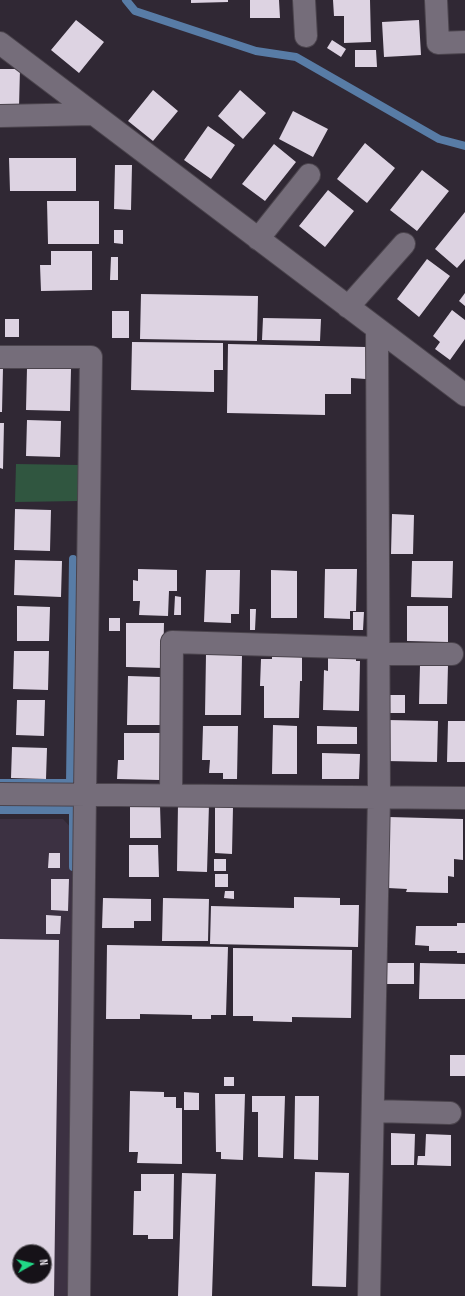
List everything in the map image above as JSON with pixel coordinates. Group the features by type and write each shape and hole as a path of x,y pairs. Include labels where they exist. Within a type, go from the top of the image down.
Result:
{"street":[{"path":"304,0 306,36"},
{"path":"436,0 438,43 465,42"},
{"path":"0,43 465,395"},
{"path":"0,116 93,114"},
{"path":"258,239 309,175"},
{"path":"348,307 404,244"},
{"path":"369,1296 379,796 377,329"},
{"path":"0,357 91,357 79,1296"},
{"path":"171,795 172,642 452,654"},
{"path":"0,794 379,796 465,798"},
{"path":"373,1111 450,1113"}],"shaded area":[{"path":"0,819 63,819 76,833 70,1296 0,1296"}],"green space":[{"path":"16,464 79,465 79,501 15,502"}],"building":[{"path":"191,0 228,0 228,2 191,3"},
{"path":"250,0 279,0 280,18 250,18"},
{"path":"333,0 370,0 371,42 344,43 344,16 334,16"},
{"path":"76,20 104,42 79,73 51,50"},
{"path":"419,20 421,55 384,57 382,22"},
{"path":"332,40 346,49 341,57 327,48"},
{"path":"355,50 376,50 377,67 355,67"},
{"path":"0,69 20,69 19,107 0,107"},
{"path":"153,90 178,111 153,141 128,121"},
{"path":"240,90 266,113 243,139 218,116"},
{"path":"293,111 328,129 313,157 279,139"},
{"path":"208,126 235,145 211,179 184,160"},
{"path":"365,143 395,168 367,203 337,179"},
{"path":"274,144 296,162 265,201 242,184"},
{"path":"9,158 76,158 76,191 10,191"},
{"path":"115,165 132,165 131,210 114,209"},
{"path":"422,170 449,191 417,231 390,210"},
{"path":"328,190 354,211 325,247 299,226"},
{"path":"47,201 99,201 99,244 48,244"},
{"path":"465,212 465,259 457,268 435,249"},
{"path":"114,230 123,230 123,244 114,243"},
{"path":"51,251 92,251 92,290 41,291 40,265 51,265"},
{"path":"111,257 118,257 118,280 110,280"},
{"path":"427,259 450,276 419,317 397,299"},
{"path":"465,293 465,306 459,301"},
{"path":"141,294 258,296 257,341 140,339"},
{"path":"452,310 465,320 465,339 450,360 435,349 440,342 433,336"},
{"path":"112,311 129,311 129,338 112,338"},
{"path":"263,318 321,319 320,341 262,340"},
{"path":"5,319 19,319 19,337 5,337"},
{"path":"132,342 223,343 223,370 214,370 214,392 131,390"},
{"path":"228,344 366,347 366,379 351,378 351,394 325,394 325,415 227,413"},
{"path":"0,367 3,368 2,412 0,412"},
{"path":"27,368 71,369 70,411 26,410"},
{"path":"27,420 61,421 60,457 26,456"},
{"path":"0,423 4,423 3,469 0,468"},
{"path":"15,509 51,510 50,551 14,550"},
{"path":"392,514 414,515 413,554 391,554"},
{"path":"15,560 62,561 61,597 14,595"},
{"path":"412,561 453,561 452,598 411,597"},
{"path":"138,569 177,570 177,591 169,591 168,616 139,615 140,601 133,601 133,580 138,581"},
{"path":"325,569 357,569 356,611 350,611 350,619 324,618"},
{"path":"206,570 240,570 239,614 231,614 231,623 204,622"},
{"path":"271,570 297,571 297,618 271,618"},
{"path":"175,596 181,597 181,615 174,615"},
{"path":"17,606 50,607 49,641 17,641"},
{"path":"407,606 448,606 448,642 407,641"},
{"path":"250,609 256,609 255,630 250,630"},
{"path":"353,612 364,612 363,630 353,630"},
{"path":"109,618 120,618 120,631 109,631"},
{"path":"126,623 164,623 163,668 126,667"},
{"path":"14,651 49,651 48,690 13,689"},
{"path":"206,654 242,655 241,715 205,715"},
{"path":"356,655 356,661 360,661 359,711 323,710 324,670 328,671 328,657"},
{"path":"272,657 302,657 299,718 264,718 264,686 260,686 261,659 272,659"},
{"path":"420,665 448,665 447,704 419,704"},
{"path":"128,676 161,677 160,725 127,725"},
{"path":"388,695 405,695 405,713 388,713"},
{"path":"17,700 45,700 44,736 16,735"},
{"path":"387,720 438,721 437,762 386,761"},
{"path":"448,721 465,721 465,762 447,762"},
{"path":"273,725 297,726 297,774 272,774"},
{"path":"203,726 238,726 237,779 223,779 223,773 209,773 210,760 202,760"},
{"path":"317,726 357,727 357,744 317,744"},
{"path":"124,733 161,733 160,780 117,779 118,760 124,760"},
{"path":"12,747 47,748 46,779 11,778"},
{"path":"322,753 360,754 359,779 322,779"},
{"path":"178,803 209,804 207,872 177,871"},
{"path":"130,805 160,805 161,838 130,838"},
{"path":"215,807 233,807 232,854 215,853"},
{"path":"389,817 463,819 463,860 454,859 454,877 448,876 448,893 406,892 407,889 388,888"},
{"path":"129,845 158,845 159,877 129,877"},
{"path":"49,853 60,853 60,868 48,868"},
{"path":"214,859 226,859 226,871 214,871"},
{"path":"215,874 228,874 228,887 215,887"},
{"path":"51,879 69,879 68,911 51,910"},
{"path":"225,891 234,891 234,899 224,898"},
{"path":"294,897 340,898 340,905 359,905 358,947 210,944 211,906 294,908"},
{"path":"103,898 151,899 151,921 134,921 134,928 102,928"},
{"path":"163,898 209,899 208,941 162,941"},
{"path":"46,915 61,916 60,934 46,934"},
{"path":"457,923 465,923 465,953 457,953 457,951 429,951 429,946 415,945 416,926 457,926"},
{"path":"0,939 59,940 54,1296 0,1296"},
{"path":"107,945 228,947 226,1015 211,1015 211,1019 192,1019 192,1015 140,1014 140,1019 106,1019"},
{"path":"233,948 352,950 351,1018 292,1017 292,1022 253,1021 253,1016 233,1016"},
{"path":"382,963 414,963 414,984 382,984"},
{"path":"420,963 465,964 465,999 419,999"},
{"path":"450,1055 465,1055 465,1076 450,1076"},
{"path":"224,1077 234,1077 234,1086 224,1086"},
{"path":"130,1091 164,1092 164,1097 176,1097 176,1108 182,1108 182,1164 137,1163 138,1152 129,1152"},
{"path":"184,1092 199,1093 199,1110 184,1110"},
{"path":"215,1094 245,1094 243,1160 221,1159 221,1152 216,1152"},
{"path":"252,1096 285,1096 283,1158 258,1157 258,1112 252,1112"},
{"path":"295,1096 319,1096 318,1160 294,1159"},
{"path":"391,1133 415,1134 414,1165 391,1165"},
{"path":"426,1134 451,1135 451,1166 417,1165 418,1156 425,1156"},
{"path":"315,1172 349,1173 346,1287 312,1286"},
{"path":"182,1173 216,1174 212,1296 178,1296"},
{"path":"141,1174 174,1174 173,1239 148,1239 148,1235 133,1235 134,1191 141,1191"}],"waterway":[{"path":"126,0 135,11 256,51 296,57 439,139 465,146"},
{"path":"0,783 70,783 73,559"},
{"path":"0,810 73,810 73,867"}]}
